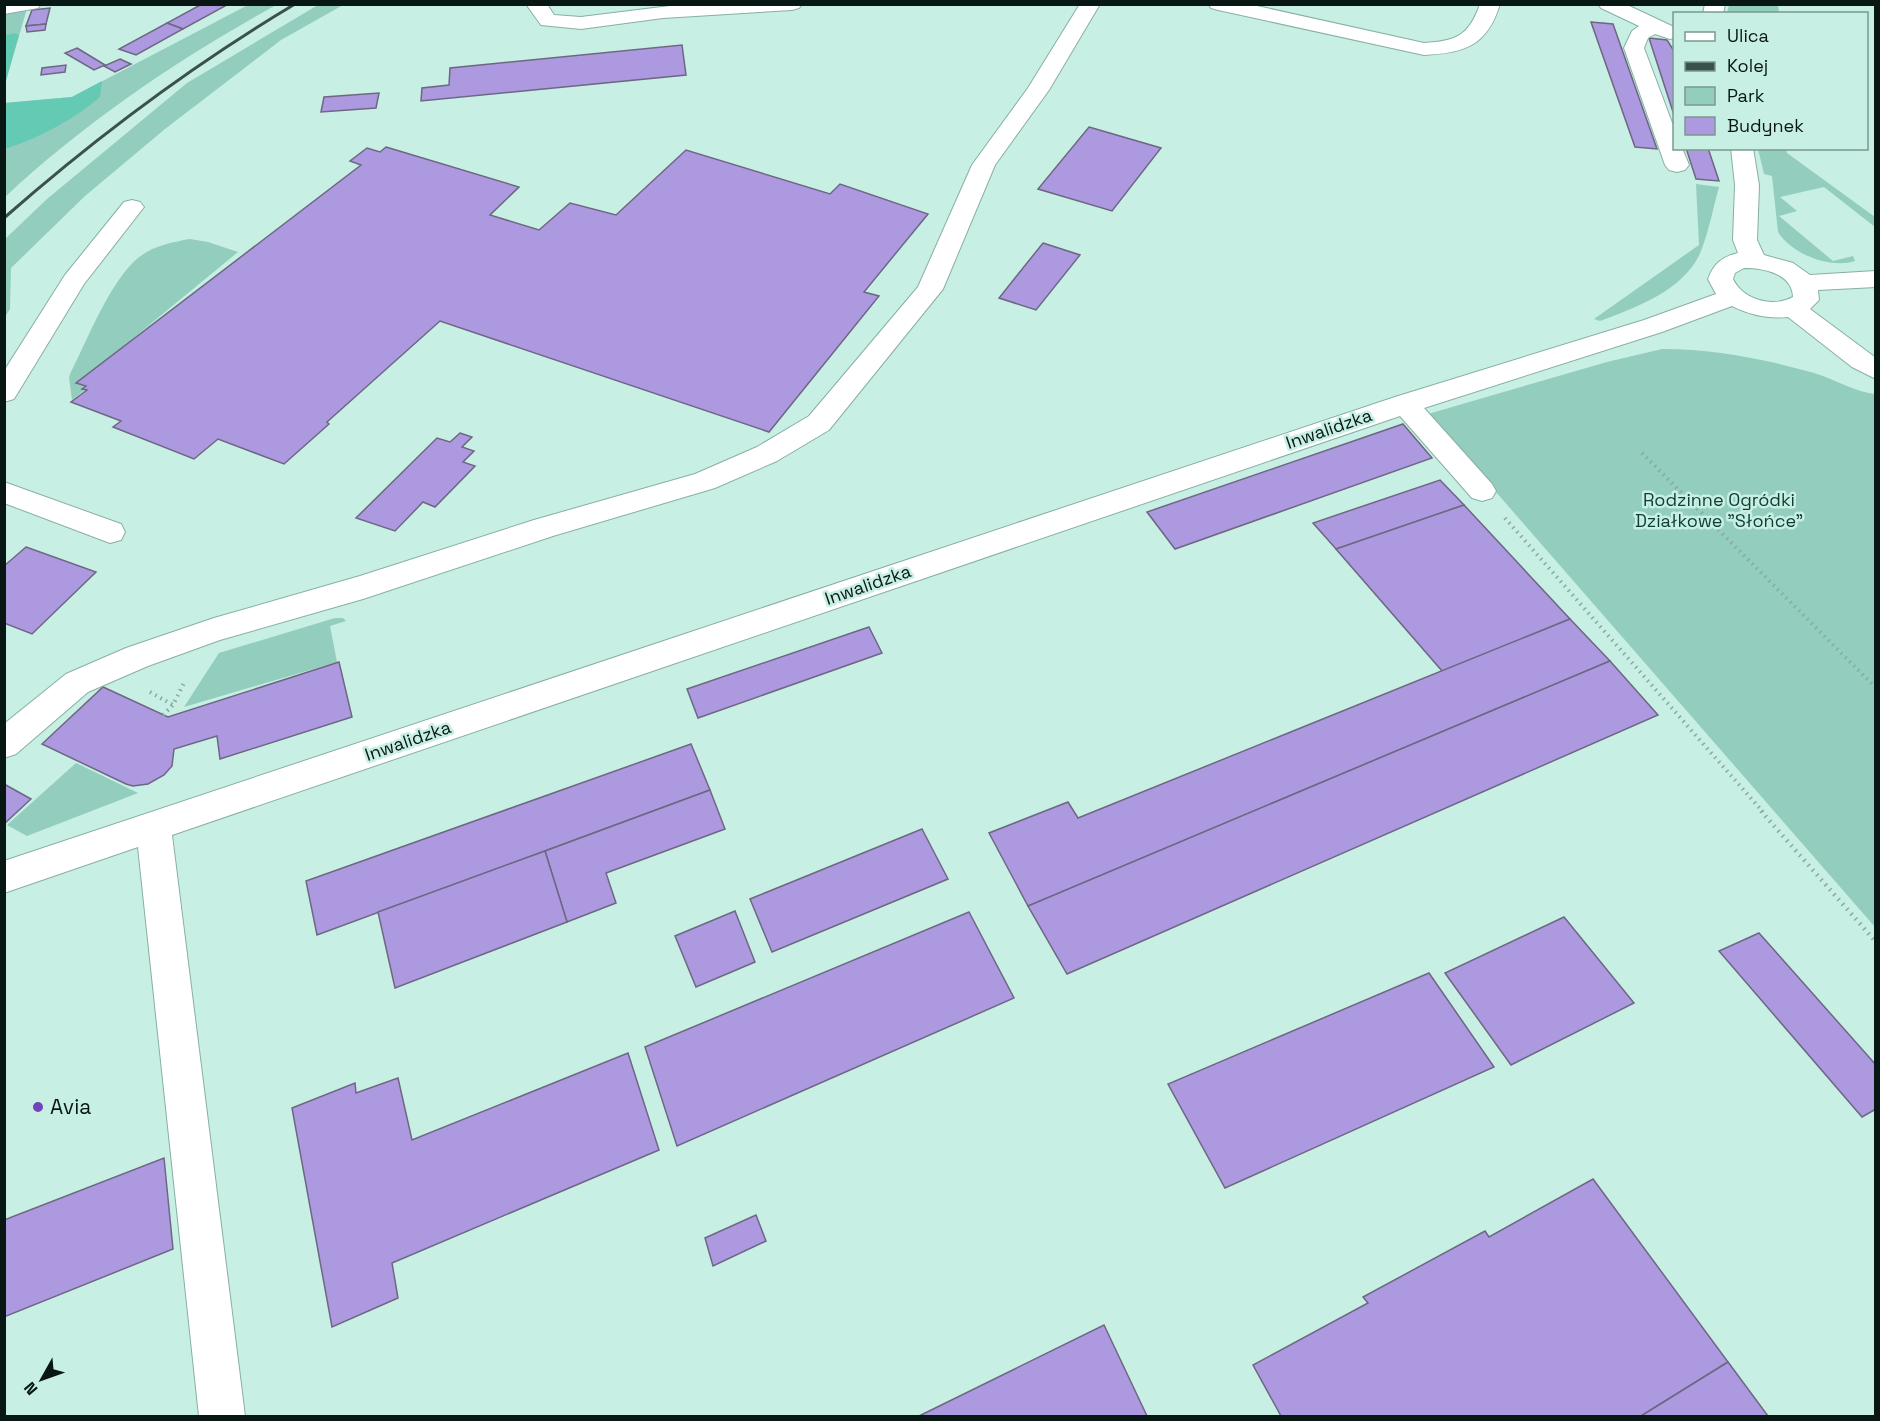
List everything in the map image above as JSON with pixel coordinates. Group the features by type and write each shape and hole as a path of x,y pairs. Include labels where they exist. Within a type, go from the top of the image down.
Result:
{"street":[{"path":"4,8 31,4"},
{"path":"536,4 548,21 581,23 663,12 792,4"},
{"path":"4,744 77,683 137,657 214,630 363,587 544,528 705,481 767,454 819,423 930,289 984,165 1038,90 1090,4"},
{"path":"1218,4 1424,49 1449,48 1469,41 1485,22 1490,4"},
{"path":"1608,4 1673,35"},
{"path":"1653,26 1639,35 1634,48 1677,165"},
{"path":"1742,150 1747,185 1745,240 1754,260"},
{"path":"4,393 74,280 132,207"},
{"path":"1754,260 1783,268 1803,284 1807,292 1806,300 1794,309 1775,311 1761,309 1733,297 1719,279 1721,270 1734,262 1754,260"},
{"path":"1803,284 1875,279"},
{"name":"Inwalidzka","path":"4,877 1405,404 1653,326 1733,297"},
{"path":"1794,309 1869,369 1875,370"},
{"path":"1405,404 1482,491"},
{"path":"4,492 110,532"},
{"path":"154,828 222,1416"}],"path":[{"path":"1642,453 1875,688"},
{"path":"1482,491 1875,942"},
{"path":"164,715 173,705 187,677"}],"green space":[{"path":"5,5 28,5 5,84"},
{"path":"248,5 276,5 204,47 134,93 68,143 5,197 4,103 72,97"},
{"path":"318,5 343,5 281,40 165,129 85,196 11,268 10,309 5,317 5,239 47,199 187,83"},
{"path":"1729,5 1778,5 1779,12 1727,12"},
{"path":"14,33 19,35 5,84 5,36"},
{"path":"102,81 100,97 79,113 43,134 5,149 5,103 72,97"},
{"path":"1758,150 1786,150 1787,153 1875,217 1875,227 1824,187 1780,197 1797,211 1779,216 1833,261 1853,256 1855,261 1834,263 1812,258 1784,240 1778,232 1772,176 1764,174"},
{"path":"1696,184 1719,187 1704,243 1694,265 1672,287 1644,303 1600,321 1594,319 1699,245"},
{"path":"190,239 208,242 238,252 86,377 96,381 72,400 70,374 118,281 138,258 150,250"},
{"name":"Rodzinne Ogródki Działkowe \"Słońce\"","path":"1662,349 1720,353 1777,363 1875,394 1875,927 1428,414 1607,362"},
{"path":"335,618 343,618 346,621 330,626 337,662 184,707 219,653"},
{"path":"76,763 138,793 27,836 7,825"}],"building":[{"path":"202,4 227,5 183,29 167,23"},
{"path":"50,8 46,24 26,26 32,10"},
{"path":"1591,22 1613,24 1657,149 1635,147"},
{"path":"167,23 183,29 136,55 119,49"},
{"path":"46,24 45,30 27,32 26,26"},
{"path":"1649,38 1667,40 1673,49 1673,112"},
{"path":"682,45 686,75 421,101 422,88 449,85 450,68"},
{"path":"77,48 105,65 94,70 65,53"},
{"path":"120,59 131,64 115,72 104,66"},
{"path":"66,65 65,72 41,75 42,68"},
{"path":"379,93 376,108 321,112 324,97"},
{"path":"1089,127 1161,148 1112,211 1038,189"},
{"path":"386,147 519,187 490,215 539,230 570,203 616,215 686,150 830,194 840,184 928,214 864,292 879,296 769,432 440,321 327,422 329,424 284,464 218,439 194,459 113,427 121,421 71,402 87,390 82,389 86,386 76,383 361,165 350,161 367,148 380,152"},
{"path":"1687,150 1709,150 1719,181 1696,179"},
{"path":"1043,243 1080,255 1036,310 999,298"},
{"path":"1403,424 1432,458 1175,549 1147,512"},
{"path":"460,433 472,437 462,447 474,451 463,462 475,466 435,507 423,502 395,531 356,518 437,438 450,442"},
{"path":"1440,480 1464,505 1336,549 1313,523"},
{"path":"1464,505 1570,619 1443,672 1336,549"},
{"path":"26,547 96,572 32,634 4,623 4,566"},
{"path":"1570,619 1610,661 1028,906 989,833 1068,802 1078,818"},
{"path":"869,627 882,653 698,718 687,689"},
{"path":"1610,661 1658,715 1067,974 1028,906"},
{"path":"339,662 352,717 220,759 217,736 174,749 172,766 164,775 148,784 133,786 126,784 42,744 103,687 168,717"},
{"path":"691,744 710,790 317,935 306,881"},
{"path":"4,784 31,799 4,824"},
{"path":"710,790 725,829 606,873 616,903 567,922 545,851"},
{"path":"922,829 948,879 772,952 750,899"},
{"path":"545,851 567,922 395,988 378,912"},
{"path":"735,911 755,962 696,987 675,936"},
{"path":"969,912 1014,998 677,1146 645,1047"},
{"path":"1564,917 1634,1003 1511,1065 1445,973"},
{"path":"1759,933 1876,1065 1876,1109 1862,1117 1719,951"},
{"path":"1429,973 1494,1067 1225,1188 1168,1084"},
{"path":"628,1053 659,1150 392,1263 398,1298 332,1327 292,1108 355,1083 356,1093 398,1078 412,1140"},
{"path":"164,1158 173,1249 4,1317 4,1220"},
{"path":"1593,1179 1728,1362 1641,1416 1281,1416 1253,1365 1368,1303 1363,1297 1485,1231 1489,1237"},
{"path":"756,1215 766,1241 713,1266 705,1238"},
{"path":"1104,1325 1147,1416 919,1416"},
{"path":"1728,1362 1768,1416 1641,1416"}],"railway":[{"path":"4,218 38,188 145,104 218,52 295,4"}],"place":[{"name":"Avia","path":"38,1107"}]}
